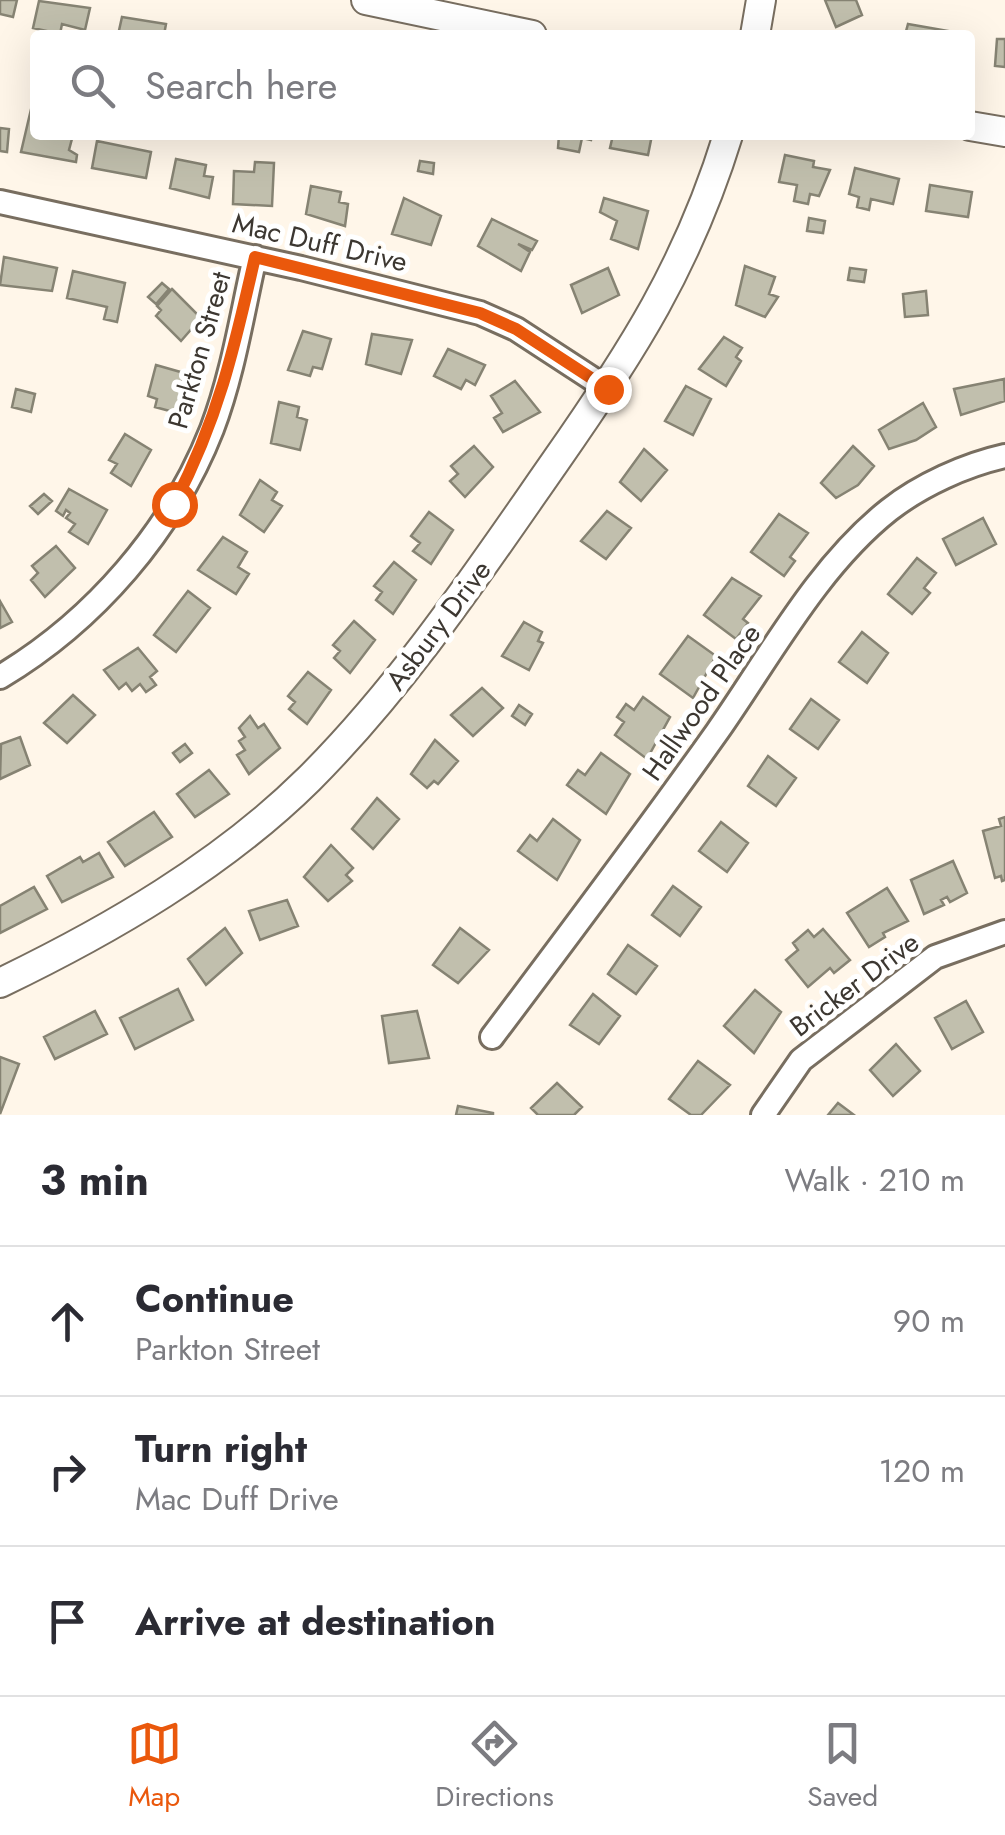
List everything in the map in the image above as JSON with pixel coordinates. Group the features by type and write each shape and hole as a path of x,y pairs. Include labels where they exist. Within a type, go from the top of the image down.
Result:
{"street":[{"path":"366,0 413,5 512,30"},
{"path":"756,30 761,0"},
{"path":"975,127 1005,132"},
{"name":"Asbury Drive","path":"0,983 61,954 167,890 309,779 378,703 440,624 608,389 684,257 726,140"},
{"name":"Mac Duff Drive","path":"0,202 255,257 480,313 516,329 608,389"},
{"name":"Parkton Street","path":"0,677 110,590 174,504 211,430 224,391 255,257"},
{"name":"Hallwood Place","path":"492,1037 641,841 820,584 857,540 890,510 926,487 1005,456"},
{"name":"Bricker Drive","path":"763,1115 801,1060 935,958 1005,932"}],"building":[{"path":"0,0 17,0 13,17 0,14"},
{"path":"825,0 856,0 862,15 836,27"},
{"path":"39,1 90,8 85,30 62,24 61,30 33,28"},
{"path":"122,17 166,24 165,30 119,30"},
{"path":"908,24 942,30 906,30"},
{"path":"997,39 1005,39 1005,67 995,66"},
{"path":"30,114 30,140 72,140 69,150 77,155 76,162 21,152"},
{"path":"0,128 9,129 7,152 0,151"},
{"path":"559,140 582,140 579,152 558,148"},
{"path":"612,140 651,140 648,155 610,148"},
{"path":"97,141 151,152 146,178 92,168"},
{"path":"785,155 814,161 813,167 830,170 819,196 810,194 808,204 794,201 797,185 779,182"},
{"path":"176,159 206,165 204,176 213,177 209,198 170,188"},
{"path":"420,161 434,163 433,174 418,171"},
{"path":"255,162 274,163 272,206 233,204 234,171 254,172"},
{"path":"855,168 899,179 893,204 871,199 869,210 857,207 859,197 849,194"},
{"path":"930,185 972,192 968,217 926,211"},
{"path":"311,186 341,192 339,202 348,204 345,226 306,214"},
{"path":"404,198 441,216 431,245 392,234"},
{"path":"604,198 648,211 638,249 611,239 617,221 600,212"},
{"path":"809,218 825,221 823,233 807,231"},
{"path":"492,219 537,241 532,250 518,244 530,252 521,271 478,246"},
{"path":"4,257 57,268 52,291 0,285"},
{"path":"745,266 775,277 769,294 778,297 765,317 736,305"},
{"path":"608,268 619,295 582,313 571,285"},
{"path":"850,268 866,270 864,282 848,280"},
{"path":"73,271 125,283 117,322 104,319 107,307 67,298"},
{"path":"162,283 169,289 156,304 148,297"},
{"path":"172,289 201,318 181,341 156,316 161,310 157,306"},
{"path":"926,291 928,315 905,317 903,294"},
{"path":"303,331 331,339 322,369 313,367 310,376 288,370"},
{"path":"372,334 412,340 401,374 366,364"},
{"path":"724,337 742,348 736,357 741,361 726,386 699,369"},
{"path":"448,349 485,365 475,385 466,380 461,389 434,376"},
{"path":"156,365 184,373 177,413 155,407 157,399 148,396"},
{"path":"1004,379 1005,401 961,415 954,389"},
{"path":"515,381 540,412 503,432 494,418 502,413 491,396"},
{"path":"686,386 711,399 693,435 665,421"},
{"path":"16,389 35,394 31,412 12,407"},
{"path":"279,402 299,407 297,417 307,420 300,450 271,443"},
{"path":"923,403 936,427 916,440 889,449 879,430"},
{"path":"125,434 151,450 131,486 111,473 117,464 109,460"},
{"path":"474,446 493,467 465,497 450,481 458,474 451,466"},
{"path":"853,446 874,466 858,485 836,498 821,483"},
{"path":"644,449 667,470 641,501 620,482"},
{"path":"260,480 277,492 272,500 282,506 264,532 240,515"},
{"path":"69,489 107,510 88,544 69,532 75,524 66,518 70,513 66,510 63,516 56,511"},
{"path":"44,494 52,501 38,514 30,506"},
{"path":"607,511 631,528 606,559 581,541"},
{"path":"429,512 453,530 431,564 413,551 420,543 411,536"},
{"path":"779,514 808,533 790,557 795,561 784,576 751,552"},
{"path":"983,518 996,544 956,565 943,539"},
{"path":"223,537 247,552 238,567 249,574 236,594 198,570"},
{"path":"56,546 75,568 45,597 31,580 38,573 32,566"},
{"path":"917,558 936,573 924,588 930,593 912,614 888,594"},
{"path":"394,562 416,580 393,614 376,600 382,592 374,586"},
{"path":"732,578 761,596 743,619 748,623 736,639 704,615"},
{"path":"188,591 210,608 176,652 154,635"},
{"path":"0,601 12,622 0,628"},
{"path":"354,621 375,640 350,673 334,658 340,651 333,645"},
{"path":"524,622 542,632 538,641 543,643 529,670 502,656"},
{"path":"862,632 888,653 867,683 839,662"},
{"path":"688,636 716,656 693,698 660,674"},
{"path":"138,648 157,671 150,677 156,685 146,692 140,684 132,691 126,683 119,689 104,670"},
{"path":"308,672 331,690 307,724 289,709 295,702 288,696"},
{"path":"482,688 503,708 473,736 451,715"},
{"path":"73,695 95,715 67,743 44,723"},
{"path":"643,697 670,717 647,759 615,735 624,722 617,717 626,704 634,710"},
{"path":"811,699 839,720 818,749 790,729"},
{"path":"519,705 532,714 525,725 512,716"},
{"path":"250,716 258,728 264,724 280,748 249,774 237,755 245,750 239,741 245,737 239,728"},
{"path":"20,737 30,765 0,779 1,744"},
{"path":"435,740 458,761 438,784 434,781 427,788 411,774"},
{"path":"185,744 192,753 180,762 173,753"},
{"path":"601,753 630,774 606,814 567,785 578,770 585,775"},
{"path":"768,756 796,778 776,806 748,786"},
{"path":"209,770 229,794 195,817 177,794"},
{"path":"377,798 399,819 373,849 352,829"},
{"path":"154,812 172,837 125,866 108,842"},
{"path":"1005,817 1002,881 1001,876 995,878 983,831 1001,826 999,819"},
{"path":"553,819 580,840 557,880 518,851 530,835 537,841"},
{"path":"721,822 748,843 727,872 699,851"},
{"path":"331,845 353,868 346,875 352,881 328,901 304,877"},
{"path":"99,853 113,877 62,902 47,876 80,857 83,862"},
{"path":"953,861 967,893 950,902 947,897 941,900 944,905 924,914 911,880"},
{"path":"673,886 701,907 680,936 652,915"},
{"path":"34,887 47,909 0,933 0,906"},
{"path":"887,888 908,921 883,933 885,937 869,947 847,913"},
{"path":"287,900 298,926 260,940 249,911"},
{"path":"225,928 242,953 206,985 188,959"},
{"path":"460,928 489,950 458,983 433,965"},
{"path":"823,929 850,960 834,973 830,968 808,987 786,960 798,950 793,943 808,930 814,937"},
{"path":"628,945 657,966 636,994 608,974"},
{"path":"178,989 193,1020 135,1049 120,1018"},
{"path":"755,990 781,1012 754,1053 724,1026"},
{"path":"593,994 620,1016 599,1044 570,1025"},
{"path":"966,1001 983,1032 952,1049 935,1018"},
{"path":"95,1011 107,1034 55,1059 44,1037"},
{"path":"417,1011 429,1058 389,1063 382,1016"},
{"path":"896,1044 920,1071 893,1096 870,1070"},
{"path":"0,1057 19,1064 0,1114"},
{"path":"698,1061 730,1085 701,1115 691,1115 669,1099"},
{"path":"557,1083 582,1107 574,1115 538,1115 531,1108"},
{"path":"838,1103 854,1115 828,1115"},
{"path":"458,1106 493,1113 493,1115 456,1115"}],"route":[{"path":"174,504 211,430 224,391 255,257 480,313 516,329 608,389"}]}
